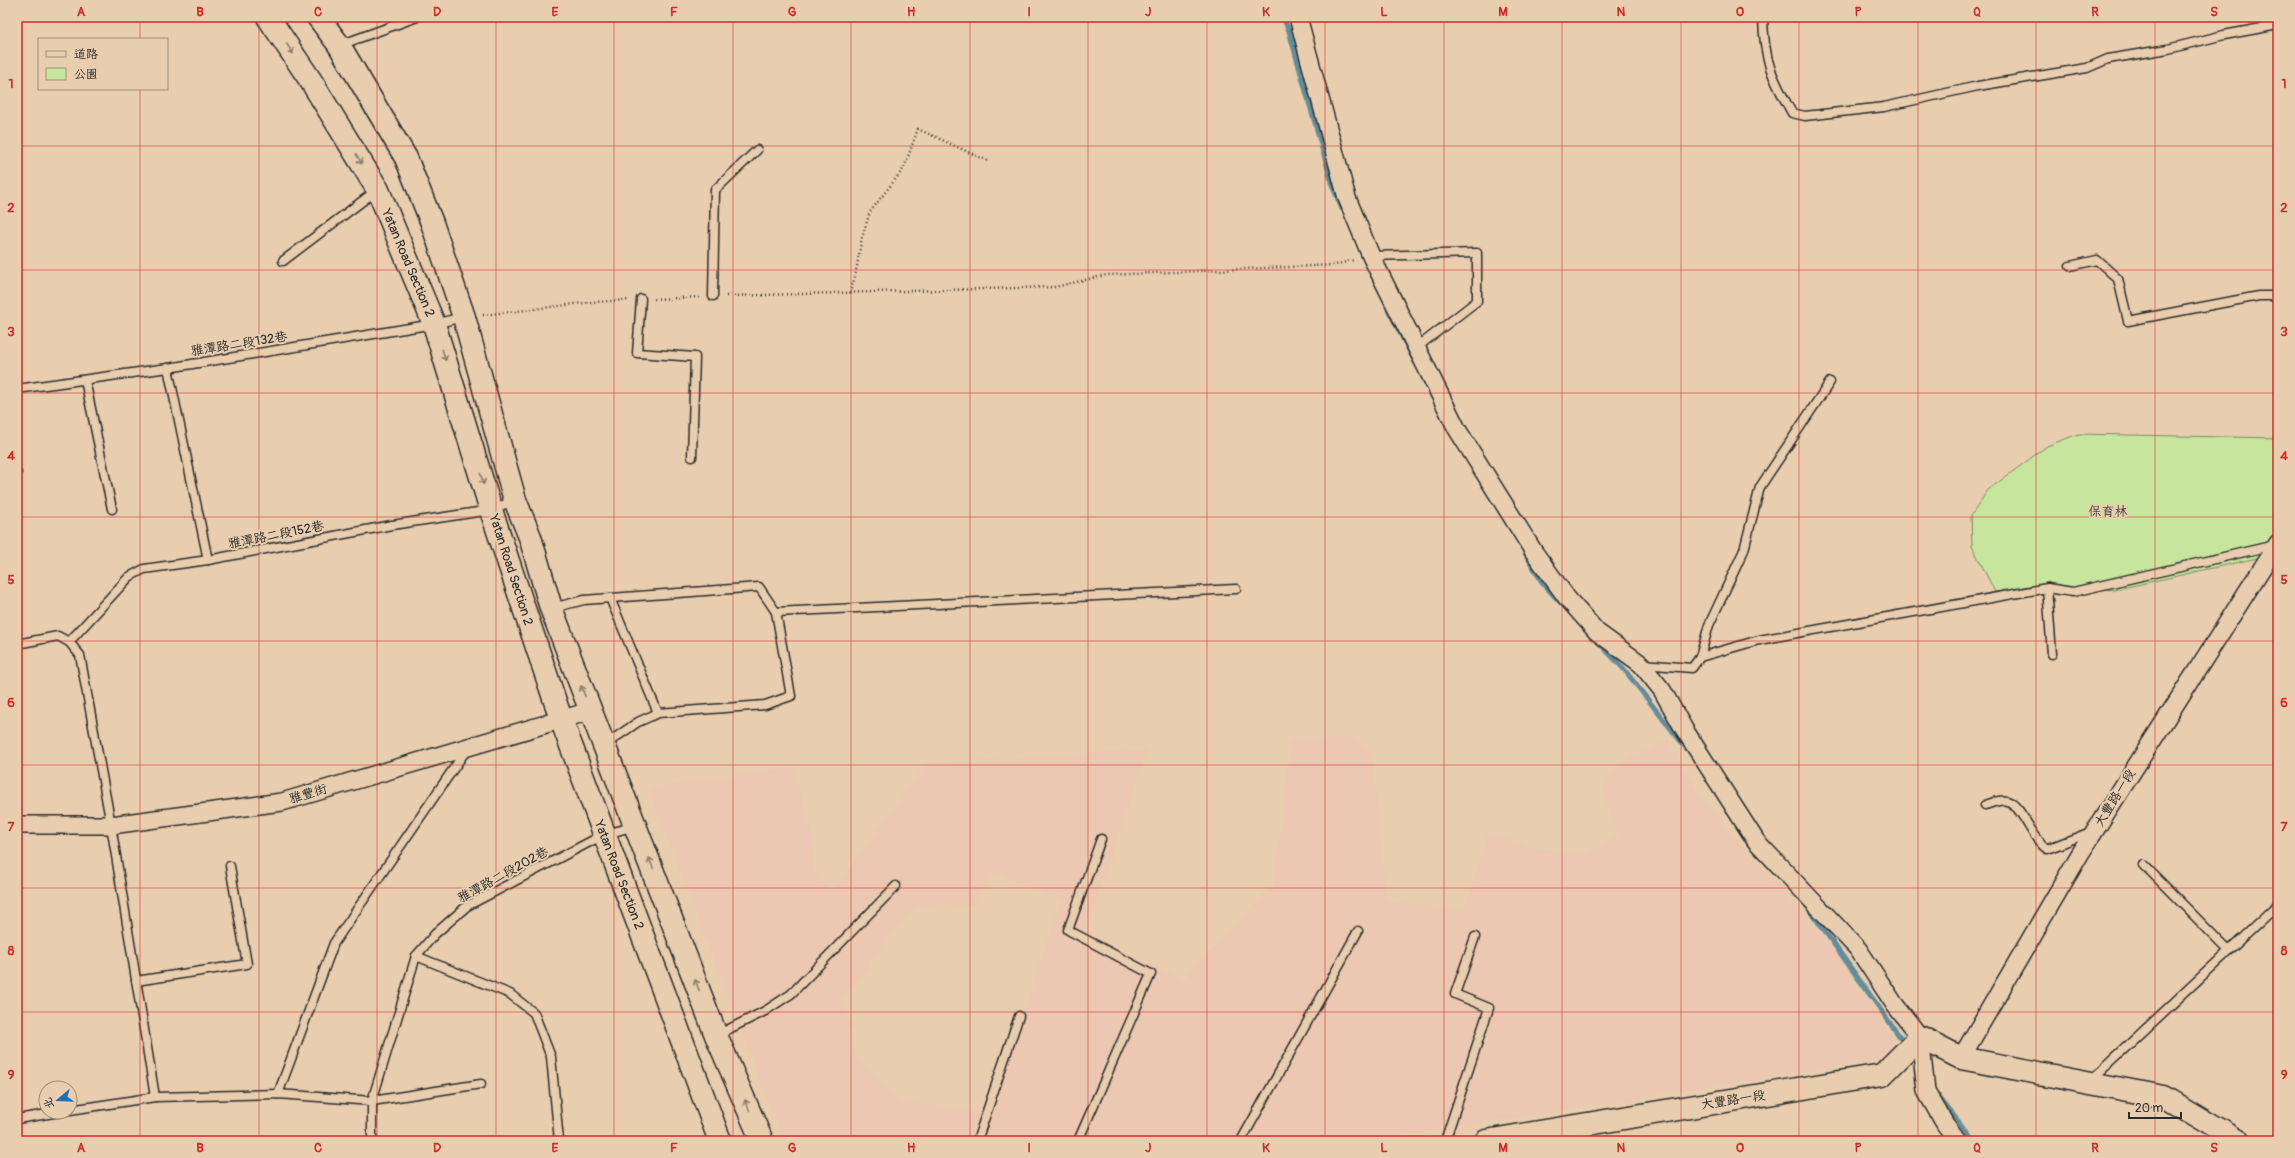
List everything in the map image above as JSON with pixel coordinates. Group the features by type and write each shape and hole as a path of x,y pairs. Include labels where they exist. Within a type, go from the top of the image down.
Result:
{"street":[{"name":"Yatan Road Section 2","path":"268,17 311,81 378,190 434,324 491,510 561,718 603,835 720,1141"},
{"name":"Yatan Road Section 2","path":"318,17 339,45 406,158 432,223 464,317 515,500 530,538 552,608 590,711 637,825 716,1035 762,1141"},
{"path":"1298,17 1347,198 1372,256 1457,429 1534,552 1563,592 1597,632 1641,664 1662,690 1684,729 1756,841 1858,949 1895,1005 1920,1037 1961,1058 2163,1097 2237,1141"},
{"name":"大豐路一段","path":"1961,1058 2094,831 2278,544"},
{"name":"雅豐街","path":"17,825 111,825 282,802 561,718 590,711"},
{"path":"1920,1037 1926,1091 1945,1124 1958,1141"},
{"name":"大豐路一段","path":"1486,1141 1882,1075 1920,1037"}],"lane":[{"path":"339,45 417,17"},
{"path":"1763,17 1764,46 1773,81 1792,113 1805,116 1884,107 1978,86 2087,68 2108,59 2168,49 2224,35 2278,25"},
{"path":"714,296 716,190 757,150"},
{"path":"283,261 378,190"},
{"path":"1372,256 1477,253 1477,301 1416,348"},
{"path":"2070,266 2097,260 2118,279 2128,321 2259,296 2278,296"},
{"path":"642,299 637,353 695,357 692,457"},
{"name":"雅潭路二段132巷","path":"17,389 168,368 434,324 464,317"},
{"path":"168,368 208,560"},
{"path":"85,380 112,509"},
{"path":"1641,664 1692,668 1700,657 1709,624 1744,550 1760,487 1830,382"},
{"name":"雅潭路二段152巷","path":"69,642 129,577 144,569 208,560 392,524 491,510 515,500"},
{"path":"1700,657 1759,640 2047,588 2073,592 2278,544"},
{"path":"552,608 584,600 759,587 776,612 790,696 765,705 658,713 638,722 605,745"},
{"path":"2047,588 2052,654"},
{"path":"776,612 1236,589"},
{"path":"610,598 658,713"},
{"path":"17,644 58,636 69,642 80,655 111,825 155,1097"},
{"path":"278,1094 334,943 470,746"},
{"path":"1985,805 1998,801 2008,801 2019,810 2038,843 2047,849 2094,831"},
{"name":"雅潭路二段202巷","path":"372,1141 372,1101 416,956 435,934 467,906 603,835 637,825"},
{"path":"1078,1141 1151,974 1068,930 1101,839"},
{"path":"2144,865 2229,951"},
{"path":"136,980 247,964 230,866"},
{"path":"716,1035 765,1011 791,994 896,886"},
{"path":"2089,1082 2278,905"},
{"path":"1240,1141 1358,931"},
{"path":"1445,1141 1489,1008 1455,994 1475,937"},
{"path":"416,956 510,994 534,1013 551,1057 559,1141"},
{"path":"977,1141 1019,1016"},
{"path":"78,1109 155,1097 278,1094 372,1101 481,1084"},
{"path":"17,1119 38,1116"}],"path":[{"path":"850,293 855,277 862,237 870,212 904,168 918,129 990,162"},
{"path":"464,317 592,302 642,299 1055,288 1106,275 1335,265 1372,256"}],"shaded area":[{"path":"1354,738 1372,753 1386,902 1465,909 1488,834 1540,849 1585,855 1619,836 1602,790 1623,763 1668,740 1702,799 1828,943 1897,1045 1888,1058 1368,1141 981,1141 1061,901 993,872 972,905 916,904 840,1003 858,1027 848,1031 857,1060 900,1101 985,1114 971,1141 783,1141 648,788 793,768 812,834 815,877 833,891 927,764 1148,750 1084,933 1183,980 1274,884 1291,740"}],"green space":[{"name":"保育林","path":"2078,434 2278,438 2278,537 2266,556 2114,590 2085,587 2068,594 2051,586 1995,592 1972,546 1971,516 1988,490 2047,446"}],"waterway":[{"path":"1283,17 1289,31 1333,187 1342,209"},
{"path":"1387,307 1415,362"},
{"path":"1525,553 1543,584 1561,603"},
{"path":"1599,643 1623,668 1686,748"},
{"path":"1806,905 1905,1044"},
{"path":"1938,1096 1974,1141"}]}
